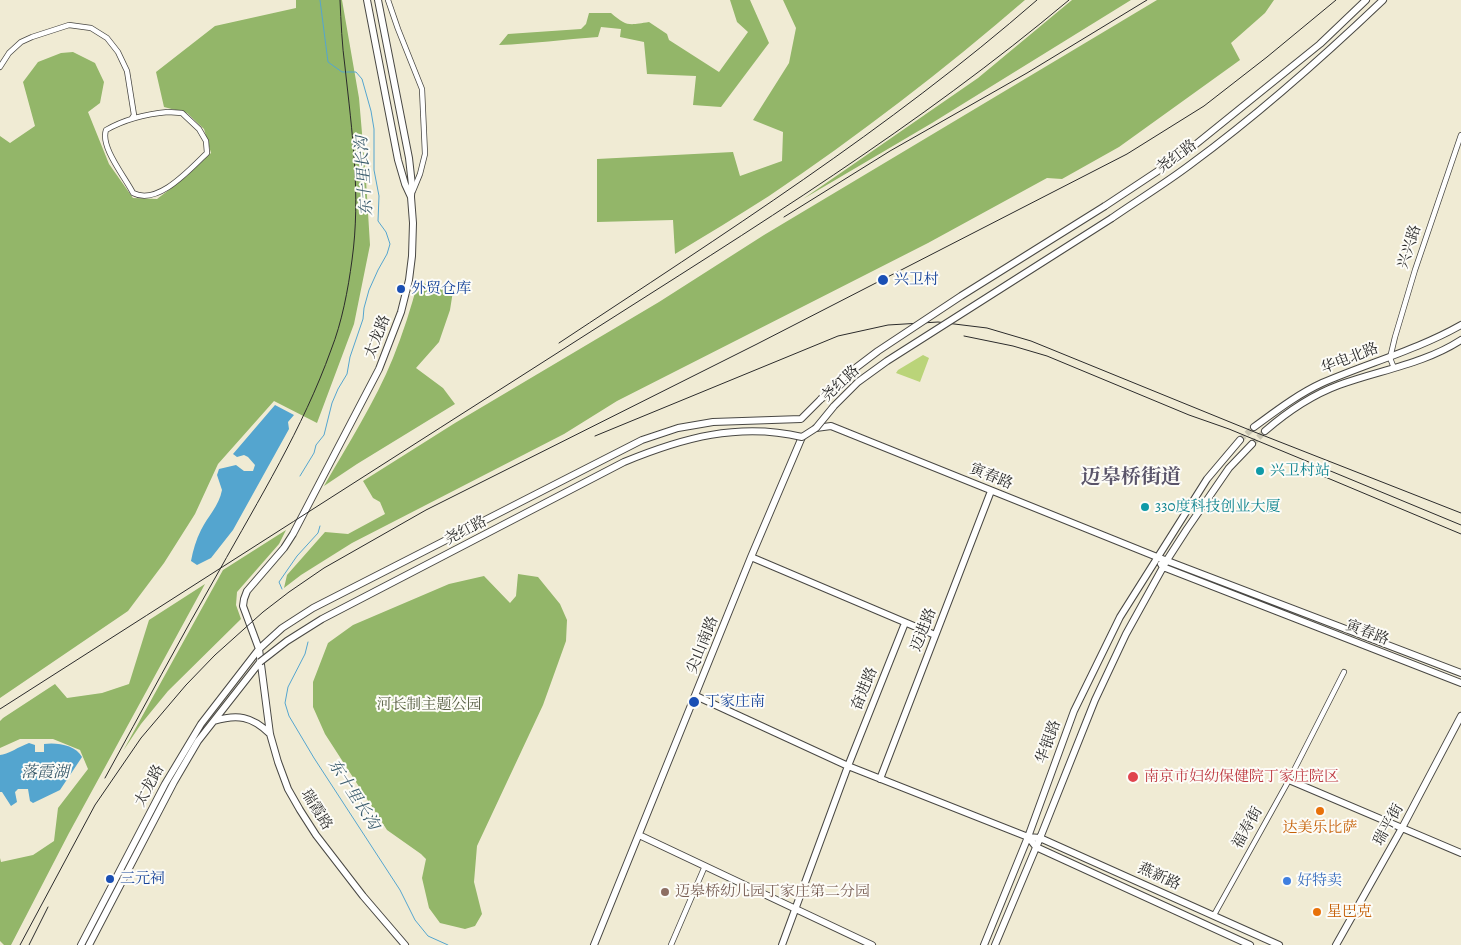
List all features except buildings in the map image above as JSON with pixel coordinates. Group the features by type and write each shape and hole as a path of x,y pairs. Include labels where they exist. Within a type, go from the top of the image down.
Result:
{"main road":[{"name":"太龙路","path":"90,945 174,782 198,740 260,662 259,649 243,606 244,599 254,582 280,553 293,534 379,369 390,345 401,312 409,280 413,239 411,197 398,160 367,0"},
{"path":"378,0 409,158 412,185 411,197"},
{"name":"尧红路","path":"259,649 282,628 313,608 642,440 678,428 713,422 802,419 849,373 878,351 961,296 1105,206 1184,153 1320,44 1366,0"},
{"name":"尧红路","path":"260,662 287,641 322,619 624,462 660,448 704,435 732,432 780,432 802,437 816,428 834,406 858,382 887,360 1112,218 1191,164 1265,106 1383,0"},
{"name":"华电北路","path":"1254,427 1277,410 1320,384 1390,358 1461,325"},
{"name":"华电北路","path":"1265,431 1296,407 1337,386 1394,368 1437,352 1461,340"},
{"name":"寅春路","path":"816,428 831,426 1157,557 1461,673"},
{"name":"尖山南路","path":"597,944 751,557 802,437"},
{"path":"1163,567 1157,557 1208,479 1240,440"},
{"path":"1167,560 1224,475 1252,444"},
{"name":"迈进路","path":"880,779 991,491"},
{"path":"751,557 935,635"},
{"name":"华银路","path":"984,945 1028,836 1074,711 1120,617 1157,557"},
{"name":"华银路","path":"995,945 1095,700 1126,634 1167,560"},
{"name":"寅春路","path":"1163,567 1461,683"},
{"name":"奋进路","path":"782,945 848,766 905,623"},
{"name":"太龙路","path":"81,945 164,784 202,724 259,649"},
{"name":"瑞霞路","path":"260,662 270,734 288,788 307,822 363,896 405,945"},
{"name":"燕新路","path":"696,696 848,766 1028,836 1040,838 1279,945"},
{"name":"瑞平街","path":"1336,945 1402,828 1461,716"},
{"path":"212,721 227,717 241,717 261,725 270,734"},
{"path":"1289,780 1461,853"},
{"path":"639,835 872,945"},
{"name":"燕新路","path":"1028,836 1036,847 1250,945"}],"street":[{"path":"388,0 398,29 417,72 424,100 425,154 411,197"},
{"path":"0,67 9,52 32,37 69,25 91,28 107,38 118,52 127,71 134,115 132,118"},
{"path":"154,113 182,113 199,129 206,141 207,153 175,183 162,192 149,196 138,196 133,193 108,152 104,136 106,130 117,123 132,118 154,113"},
{"name":"兴兴路","path":"1390,358 1415,270 1461,135"},
{"path":"1390,358 1394,368"},
{"name":"福寿街","path":"1214,915 1289,780 1344,672"},
{"path":"671,945 704,866"}],"green space":[{"path":"296,0 342,0 359,98 370,245 354,324 317,423 274,401 218,464 195,514 164,563 128,611 0,698 0,136 10,143 35,126 23,82 38,62 61,53 73,52 95,63 104,82 100,103 88,112 109,164 133,198 157,199 187,176 211,153 204,129 187,113 164,107 156,72 215,26 296,8"},
{"path":"730,0 750,0 769,43 721,107 693,105 696,76 647,74 644,42 620,37 621,29 601,27 598,37 499,45 508,34 581,29 586,24 589,13 611,13 628,24 649,22 667,34 669,40 719,72 748,32 737,22"},
{"path":"783,0 1025,0 932,77 835,150 769,196 675,254 673,220 597,222 597,159 733,152 740,176 782,161 783,132 753,120 789,63 796,28"},
{"path":"1072,0 1131,0 932,123 803,199 978,78"},
{"path":"1157,0 1274,0 1265,13 1231,43 1240,60 1119,147 1062,179 1047,178 928,243 617,401 564,434 352,543 284,588 287,575 325,532 348,534 385,514 380,502 373,498 363,481 455,423 659,302 764,235"},
{"path":"418,282 453,291 450,310 439,342 416,368 443,388 455,404 324,486 361,423 386,374 410,311"},
{"path":"923,355 929,358 920,382 896,373 898,370"},
{"path":"286,530 279,544 237,592 236,605 241,619 168,691 141,724 123,751 223,570"},
{"name":"河长制主题公园","path":"518,574 538,577 560,604 567,620 566,641 543,705 477,846 474,882 482,914 475,926 465,929 440,923 429,908 422,878 426,859 387,830 325,734 313,707 313,682 328,643 353,625 449,584 484,576 510,603 516,596"},
{"path":"205,584 69,833 11,945 4,945 0,941 0,858 1,862 33,855 54,841 58,808 88,769 80,750 53,739 20,739 0,748 0,721 55,684 67,698 102,693 129,684 149,620"}],"water":[{"path":"275,405 294,415 288,422 289,429 233,530 211,558 197,565 191,561 195,545 222,490 217,475 219,469 236,465 244,471 253,471 255,465 248,457 244,455 237,457 233,454"},
{"name":"落霞湖","path":"29,743 35,745 35,752 44,752 44,744 60,744 71,747 82,757 60,790 33,803 30,801 28,789 18,789 15,792 17,802 11,806 2,792 0,792 0,755"}],"waterway":[{"name":"东十里长沟","path":"300,476 314,453 316,445 324,435 332,403 347,374 350,357 363,319 369,290 390,244 386,232 378,221 379,196 374,170 374,129 362,79 356,72 342,72 328,62 320,0"},
{"name":"东十里长沟","path":"282,589 279,582 297,556 318,533 320,526"},
{"name":"东十里长沟","path":"308,642 305,654 288,687 285,703 289,716 314,758 400,890 415,920 428,936 448,945"}],"tunnel":[{"path":"1240,440 1254,427"},
{"path":"1252,444 1265,431"}],"railway":[{"path":"105,778 294,435 320,379 338,328 350,271 356,212 356,188 340,0"},
{"path":"559,343 743,221 864,137 923,93 1037,0"},
{"path":"0,709 834,175 954,91 1069,0"},
{"path":"784,217 890,151 1027,73 1147,0"},
{"path":"20,945 95,805 141,738 186,685 215,655 263,612 289,592 324,568 426,510 757,344 1127,154 1204,106 1336,0"},
{"path":"595,436 838,336 888,325 938,322 987,328 1031,341 1461,513"},
{"path":"964,336 1013,346 1047,356 1461,525"},
{"path":"1318,474 1461,534"},
{"path":"29,945 48,907"}],"place":[{"name":"兴卫村","path":"883,280"},
{"name":"外贸仓库","path":"401,289"},
{"name":"兴卫村站","path":"1260,471"},
{"name":"330度科技创业大厦","path":"1145,507"},
{"name":"丁家庄南","path":"694,702"},
{"name":"南京市妇幼保健院丁家庄院区","path":"1133,777"},
{"name":"达美乐比萨","path":"1320,811"},
{"name":"三元祠","path":"110,879"},
{"name":"好特卖","path":"1287,881"},
{"name":"迈皋桥幼儿园丁家庄第二分园","path":"665,892"},
{"name":"星巴克","path":"1317,912"}],"district":[{"name":"迈皋桥街道","path":"1131,478"}]}
